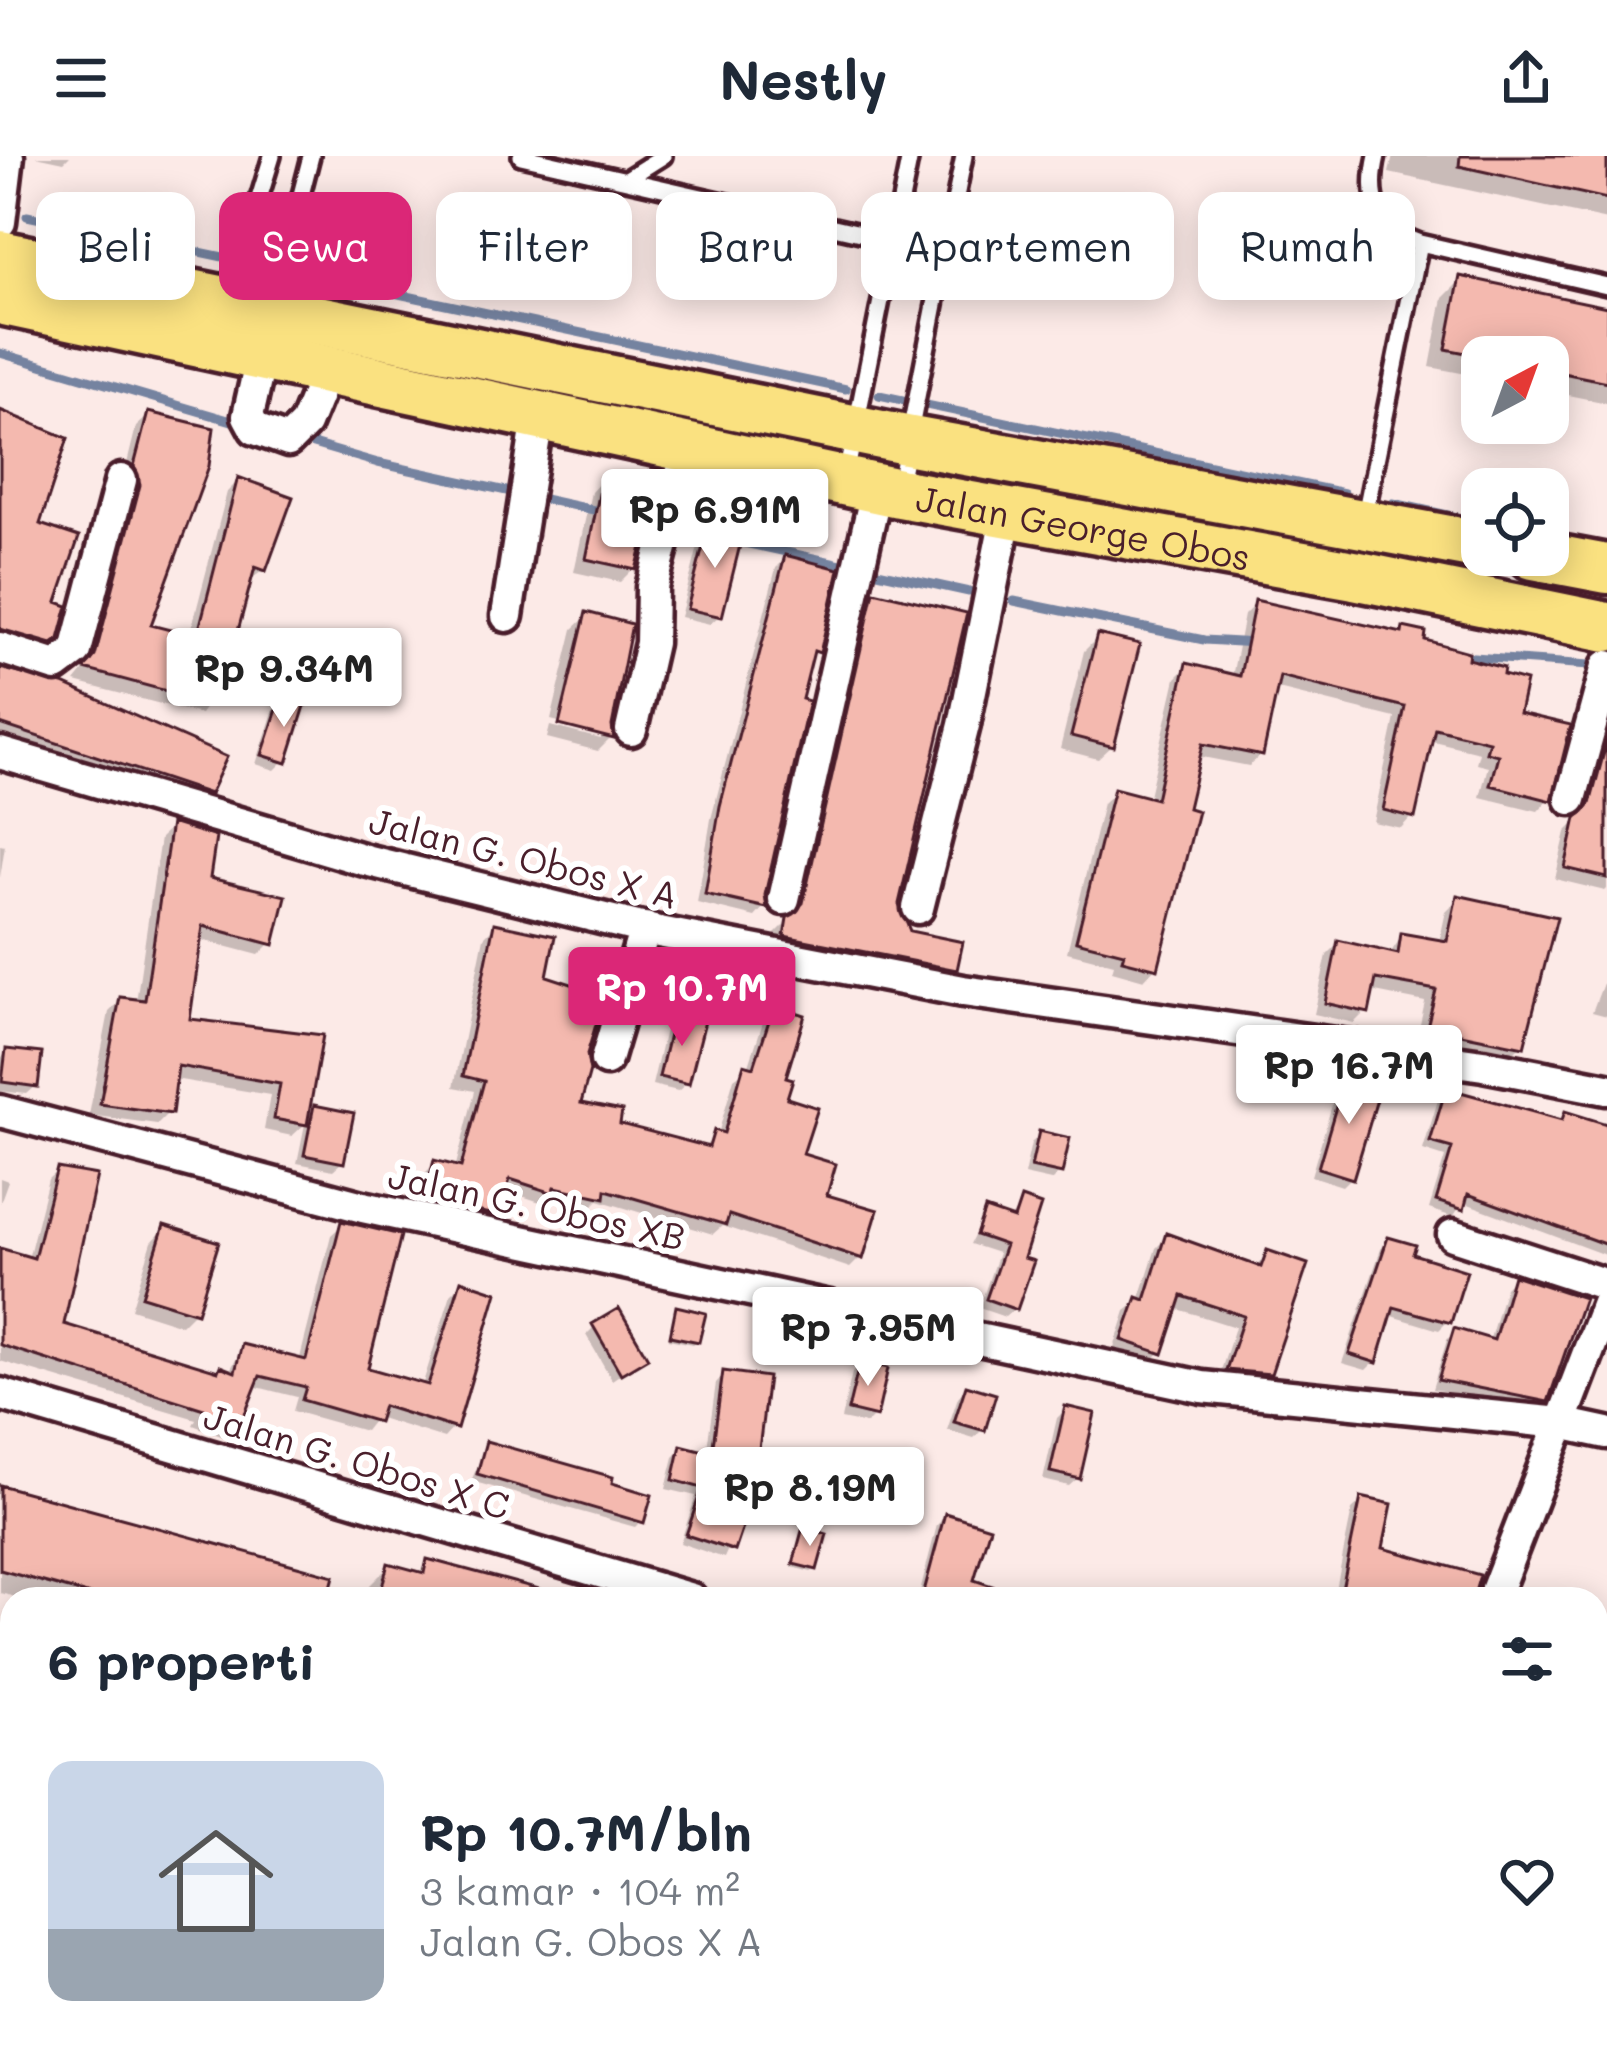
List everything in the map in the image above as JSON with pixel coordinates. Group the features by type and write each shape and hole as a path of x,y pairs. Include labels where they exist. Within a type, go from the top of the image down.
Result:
{"main road":[{"name":"Jalan George Obos","path":"0,255 254,323 328,368 538,417 1607,627"},
{"name":"Jalan George Obos","path":"0,300 254,323 1461,541"},
{"path":"1569,562 1607,569"}],"street":[{"path":"0,222 8,156"},
{"path":"254,323 248,416 255,429 288,441 305,424 328,368"},
{"path":"506,616 538,417"},
{"path":"632,730 651,643 652,587 688,447"},
{"path":"0,648 56,666 76,651 121,480"},
{"path":"784,899 874,486"},
{"path":"918,908 964,725 1007,512"},
{"path":"1571,799 1607,666"},
{"name":"Jalan G. Obos X A","path":"0,752 365,860 644,928 963,991 1483,1065 1607,1089"},
{"path":"606,1060 644,928"},
{"name":"Jalan G. Obos XB","path":"0,1111 363,1207 1202,1388 1561,1423"},
{"path":"1453,1234 1607,1285"},
{"path":"1498,1587 1607,1303"},
{"name":"Jalan G. Obos X C","path":"0,1394 651,1587"},
{"path":"1561,1423 1607,1433"}],"lane":[{"path":"254,323 272,156"},
{"path":"254,323 311,156"},
{"path":"521,156 861,233"},
{"path":"628,178 664,156"},
{"path":"902,192 910,156"},
{"path":"874,486 906,440 964,156"},
{"path":"1377,156 1372,190 1379,216 1400,236 1607,286"},
{"path":"1363,524 1420,243"},
{"path":"874,486 854,428 883,300"}],"building":[{"path":"1460,156 1607,156 1607,199 1459,166"},
{"path":"1460,276 1607,307 1607,382 1569,374 1569,336 1461,336 1461,352 1446,349"},
{"path":"0,410 68,438 40,524 79,537 57,602 68,606 59,639 52,644 0,629"},
{"path":"148,412 214,428 209,466 151,625 197,637 238,477 293,497 266,571 255,567 234,646 238,647 232,675 223,673 215,704 84,669 95,656 140,485 134,466"},
{"path":"603,475 658,486 636,570 586,559"},
{"path":"709,523 743,533 722,617 687,609"},
{"path":"785,555 839,569 820,653 814,651 802,699 809,701 765,895 767,908 705,894 720,806"},
{"path":"874,591 967,613 899,904 910,931 963,942 957,970 784,936 787,918 803,903"},
{"path":"1255,600 1402,633 1403,627 1426,632 1425,640 1469,652 1468,659 1504,668 1503,675 1526,681 1519,713 1571,725 1552,801 1490,785 1498,755 1486,752 1489,741 1435,728 1415,818 1383,810 1405,707 1280,676 1263,756 1203,744 1188,808 1198,811 1158,969 1122,960 1124,953 1076,941 1114,788 1156,799 1186,663 1240,676"},
{"path":"586,612 632,624 612,726 614,739 559,725"},
{"path":"1097,634 1140,644 1114,747 1071,736"},
{"path":"0,668 63,684 227,757 210,794 0,724"},
{"path":"281,697 305,706 287,763 262,755"},
{"path":"1607,741 1607,878 1565,868 1576,818 1590,804"},
{"path":"171,823 216,837 210,878 286,896 274,945 203,926 190,1019 323,1035 307,1125 274,1119 280,1084 178,1066 172,1114 100,1104 120,997 145,1000"},
{"path":"1457,895 1557,917 1524,1047 1427,1027 1436,990 1376,979 1369,1013 1325,1003 1338,940 1398,954 1401,933 1447,941"},
{"path":"494,923 555,936 547,976 605,995 587,1054 590,1071 581,1103 622,1111 620,1124 709,1147 714,1130 724,1133 744,1064 754,1067 774,1005 805,1015 786,1077 793,1079 787,1098 818,1108 803,1154 836,1164 827,1195 878,1210 863,1259 729,1215 726,1225 606,1190 605,1198 555,1187 553,1193 510,1179 500,1216 451,1206 453,1197 426,1191 434,1160 461,1167 484,1081 463,1076"},
{"path":"674,1014 705,1021 689,1084 659,1077"},
{"path":"6,1049 42,1053 38,1087 2,1082"},
{"path":"1345,1076 1381,1086 1353,1179 1318,1168"},
{"path":"1446,1088 1562,1120 1565,1111 1607,1124 1607,1245 1468,1194 1464,1210 1436,1201 1452,1148 1430,1142"},
{"path":"314,1105 354,1113 344,1163 304,1155"},
{"path":"1039,1131 1070,1138 1062,1174 1031,1167"},
{"path":"57,1168 97,1175 64,1324 218,1371 220,1366 235,1372 242,1344 306,1360 341,1221 401,1235 368,1368 428,1385 461,1280 497,1292 457,1429 383,1406 378,1422 302,1400 306,1387 260,1376 239,1429 202,1415 204,1409 0,1345 0,1248 34,1258"},
{"path":"1021,1198 1041,1205 1024,1258 1034,1261 1017,1310 986,1299 1005,1245 976,1235 985,1209 1014,1219"},
{"path":"164,1225 219,1242 197,1313 142,1296"},
{"path":"1166,1233 1261,1267 1267,1250 1308,1264 1271,1374 1226,1370 1244,1316 1182,1296 1163,1354 1122,1340 1137,1297 1145,1300"},
{"path":"1388,1237 1416,1245 1413,1254 1467,1271 1451,1323 1394,1307 1377,1363 1349,1354"},
{"path":"1513,1275 1584,1298 1548,1402 1438,1380 1454,1328 1494,1340"},
{"path":"676,1306 706,1313 699,1342 670,1336"},
{"path":"619,1308 648,1358 621,1374 592,1324"},
{"path":"860,1361 888,1368 877,1417 848,1410"},
{"path":"723,1371 768,1377 757,1465 785,1472 776,1507 752,1501 735,1551 686,1535 702,1488 673,1480 681,1445 712,1453"},
{"path":"966,1385 996,1394 985,1431 954,1422"},
{"path":"1065,1406 1095,1413 1080,1479 1050,1472"},
{"path":"486,1441 613,1477 612,1483 652,1495 644,1523 477,1474"},
{"path":"0,1485 334,1576 331,1587 62,1587 0,1570"},
{"path":"1361,1497 1392,1504 1383,1548 1480,1575 1476,1587 1342,1587"},
{"path":"945,1513 990,1527 974,1580 995,1587 925,1587"},
{"path":"803,1527 827,1534 817,1570 793,1564"},
{"path":"427,1559 532,1587 382,1587 388,1563 424,1573"}],"waterway":[{"path":"27,216 219,256"},
{"path":"412,297 846,389"},
{"path":"0,353 242,424"},
{"path":"879,395 1344,493"},
{"path":"299,440 378,463 603,512"},
{"path":"1393,503 1461,518"},
{"path":"637,520 715,537"},
{"path":"731,540 969,592"},
{"path":"1014,601 1204,640 1257,643"},
{"path":"1459,656 1604,666"}]}
